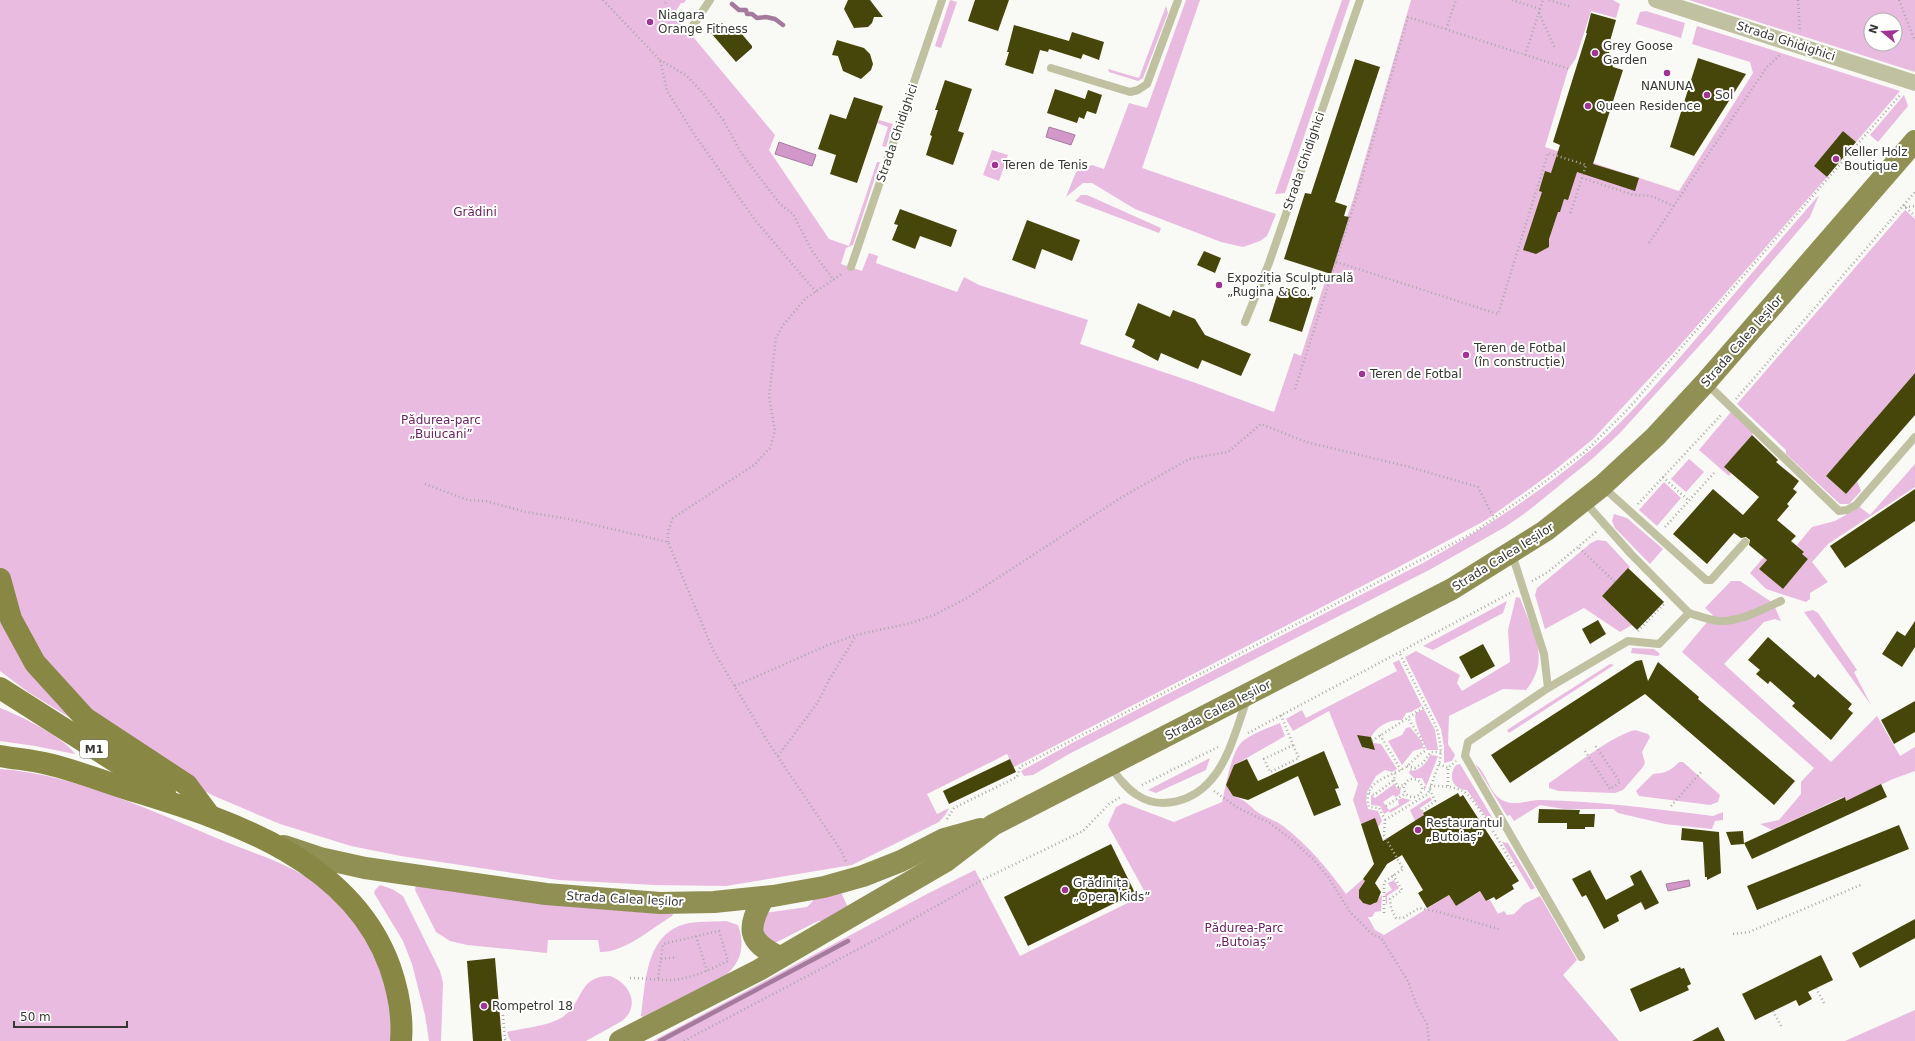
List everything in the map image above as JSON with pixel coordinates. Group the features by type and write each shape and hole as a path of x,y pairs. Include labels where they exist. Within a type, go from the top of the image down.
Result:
{"highway":[{"path":"0,579 11,619 35,663 85,718 187,785 210,816"},
{"name":"M1","path":"0,688 189,808"},
{"path":"0,756 48,764 189,808 274,843 311,866 334,883 354,904 371,927 385,952 394,980 400,1008 401,1041"}],"main road":[{"name":"Strada Calea Ieșilor","path":"620,1041 780,957 946,860 993,825 1452,589 1512,553 1545,531 1602,486 1655,437 1706,382 1912,148"},
{"name":"Strada Calea Ieșilor","path":"274,843 320,858 365,868 546,894 660,903 714,902 764,897 824,887 863,876 901,861 944,839 993,825"},
{"path":"764,897 753,918 751,929 754,938 763,948 780,957"}],"street":[{"name":"Strada Ghidighici","path":"1656,0 1915,83"}],"lane":[{"path":"692,27 710,0"},
{"name":"Strada Ghidighici","path":"851,267 942,0"},
{"path":"1051,68 1130,92 1138,90 1147,84 1178,0"},
{"name":"Strada Ghidighici","path":"1245,322 1269,263 1360,0"},
{"path":"1706,382 1839,510 1847,510 1856,505 1915,436"},
{"path":"1602,486 1706,580 1711,580 1746,542"},
{"path":"1584,501 1631,554 1689,613 1708,619 1729,621 1756,612 1781,601"},
{"path":"1512,553 1544,654 1548,688"},
{"path":"1581,958 1465,756 1468,742 1548,688 1628,641 1660,644 1689,613"},
{"path":"1110,766 1132,791 1146,800 1157,804 1188,798 1211,780 1224,759 1248,695"}],"path":[{"path":"603,0 660,60 687,76 703,93 724,121 740,152 780,204 793,214 812,251 834,280"},
{"path":"665,3 668,0"},
{"path":"1446,29 1456,0"},
{"path":"1512,0 1540,9"},
{"path":"1525,55 1543,0"},
{"path":"1549,0 1569,6"},
{"path":"1798,0 1801,46"},
{"path":"1899,0 1915,41"},
{"path":"1538,13 1555,48"},
{"path":"1295,390 1336,262 1408,17 1569,69"},
{"path":"660,60 667,91 696,137 755,220 816,292"},
{"path":"1649,243 1768,66"},
{"path":"945,823 954,808 1017,777 1020,767 1466,536 1494,518 1586,451 1629,408 1902,94"},
{"path":"1336,262 1498,314 1548,153 1586,165 1570,215"},
{"path":"1582,178 1634,195 1651,196 1674,206"},
{"path":"1630,511 1730,406 1915,192"},
{"path":"1904,206 1915,206"},
{"path":"1904,206 1915,216"},
{"path":"848,868 842,852 778,756 713,650 668,542 668,531 673,518 754,465 770,448 775,431 769,397 776,338 784,324 805,299 851,267"},
{"path":"734,686 828,645 856,635 911,623 934,615 967,598 1129,494 1189,459 1228,452 1262,424 1306,442 1406,466 1478,488 1494,518"},
{"path":"1657,536 1714,473"},
{"path":"1663,477 1689,501"},
{"path":"425,484 468,500 485,501 526,512 569,519 668,542"},
{"path":"684,1041 883,936 984,879 1083,831 1109,804 1132,791 1209,750 1231,742 1522,587 1548,572 1579,548 1604,523"},
{"path":"1596,532 1600,534"},
{"path":"1579,548 1615,582"},
{"path":"1628,641 1664,605 1666,602 1661,597"},
{"path":"778,756 818,702 829,680 856,635"},
{"path":"1385,820 1419,797 1428,794 1439,764 1441,752 1438,732 1399,652"},
{"path":"1372,741 1426,706"},
{"path":"1281,715 1299,758 1270,772 1264,759 1293,745"},
{"path":"1408,718 1423,742 1425,751"},
{"path":"1380,735 1401,770"},
{"path":"1585,752 1610,789 1620,782 1595,745"},
{"path":"1384,914 1384,882 1403,869 1384,835 1385,820 1379,808 1369,807 1369,793 1374,784 1380,779 1395,774 1407,766 1417,755 1425,751 1430,753 1441,752"},
{"path":"1407,766 1415,768 1423,763 1430,753"},
{"path":"1448,768 1465,756"},
{"path":"1439,764 1448,768"},
{"path":"1448,768 1448,786"},
{"path":"1671,806 1702,771"},
{"path":"1395,774 1394,780 1398,787 1406,784 1410,780 1418,781 1422,788 1419,797"},
{"path":"1369,793 1374,795 1394,780"},
{"path":"1206,784 1238,808 1268,822 1290,838 1314,860 1328,877 1350,912 1371,932 1382,938 1408,981 1417,1006 1426,1024 1429,1041"},
{"path":"1406,784 1404,789 1406,793 1412,797 1419,797"},
{"path":"1430,787 1448,786 1465,792 1475,803 1516,869"},
{"path":"1422,811 1435,801 1430,787"},
{"path":"1386,806 1406,793"},
{"path":"1393,875 1402,890 1390,899 1391,908 1396,918 1404,918 1419,908 1499,929"},
{"path":"1733,934 1749,932 1863,884"},
{"path":"630,978 680,980 707,971 728,961 719,931 663,944 658,979"},
{"path":"696,936 707,971"},
{"path":"661,959 677,958"},
{"path":"1816,988 1825,1005"},
{"path":"1773,1011 1782,1028"},
{"path":"503,1015 506,1040"}],"green space":[{"name":"Pădurea-parc „Buiucani”","path":"0,0 686,0 684,3 681,3 674,14 775,135 769,150 829,239 849,246 877,162 880,162 853,245 846,248 841,264 862,271 869,253 878,256 876,263 957,292 964,277 979,285 1088,320 1080,344 1193,382 1274,412 1294,353 1301,356 1346,216 1347,217 1353,200 1411,0 1613,0 1620,4 1616,18 1591,11 1576,58 1568,70 1545,147 1679,191 1753,73 1750,62 1692,44 1697,26 1900,91 1856,142 1843,131 1814,166 1827,177 1675,351 1593,439 1550,474 1486,520 1014,767 1007,754 927,794 937,814 949,808 939,822 852,865 726,886 655,885 559,880 401,856 351,846 280,824 214,796 90,730 28,692 0,671"},
{"path":"950,0 957,2 941,48 935,46"},
{"path":"1186,0 1200,0 1142,168 1276,214 1267,236 1260,241 1243,247 1221,242 1135,209 1092,183 1083,183 1066,197 1076,172 1092,165 1104,169 1129,103 1147,108"},
{"path":"1342,0 1350,0 1285,193 1275,194"},
{"path":"1689,0 1915,0 1915,72"},
{"path":"1166,6 1168,13 1143,78 1138,81 1109,72 1108,69 1139,78"},
{"path":"1646,11 1685,23 1681,38 1636,24 1640,12"},
{"path":"1904,95 1908,106 1878,142 1870,135"},
{"path":"879,120 893,124 886,147 882,146 888,127 877,123"},
{"name":"Teren de Tenis","path":"992,150 1008,155 999,181 983,175"},
{"path":"1081,195 1087,195 1161,228 1159,233 1075,201"},
{"path":"1819,195 1810,217 1710,334 1619,434 1592,459 1528,511 1505,527 1431,569 1069,754 1033,775 1024,776 1021,771 1074,742 1423,563 1511,510 1553,480 1593,448 1635,407 1662,378"},
{"path":"1905,210 1915,219 1915,373 1826,476 1846,494 1857,481 1861,491 1849,504 1840,504 1786,454 1786,450 1737,404"},
{"path":"1731,412 1754,432 1725,467 1731,473 1729,476 1699,450"},
{"path":"1689,459 1704,472 1686,492 1671,479"},
{"path":"1915,464 1915,487 1828,544 1812,562 1828,582 1810,593 1810,599 1806,602 1766,589 1750,573 1764,557 1767,560 1759,569 1783,589 1808,559 1802,554 1804,552 1797,545 1812,527 1835,521 1860,507 1870,515"},
{"path":"1664,482 1681,498 1657,526 1639,510"},
{"path":"1614,514 1627,518 1663,549 1650,564 1615,528 1612,521"},
{"path":"1597,540 1606,541 1630,567 1602,596 1632,625 1620,632 1584,608 1545,629 1535,595 1537,588 1591,543"},
{"path":"1731,581 1740,581 1773,603 1781,621 1775,619 1764,622 1724,664 1831,762 1877,716 1900,756 1915,747 1915,771 1893,779 1846,801 1845,797 1843,797 1772,830 1760,824 1779,820 1801,794 1801,782 1814,768 1682,652 1713,615 1705,608"},
{"path":"1516,597 1520,598 1537,645 1539,656 1538,667 1534,678 1526,690 1503,689 1449,716 1448,744 1455,755 1452,761 1444,763 1444,747 1441,729 1405,657 1416,651 1460,675 1457,683 1462,691 1510,662 1508,630"},
{"path":"1507,601 1503,613 1433,650 1423,646"},
{"path":"1813,610 1818,613 1857,670 1854,672 1871,705 1804,612"},
{"path":"1632,648 1654,649 1660,654 1658,656 1631,653"},
{"path":"1399,660 1422,706 1406,713 1402,720 1384,724 1371,737 1360,741 1362,747 1369,749 1373,743 1381,744 1397,769 1392,772 1385,770 1376,776 1367,792 1366,801 1368,809 1378,811 1382,821 1378,827 1361,824 1353,800 1358,784 1329,711 1293,731 1286,719 1302,710 1306,718 1397,671 1393,663"},
{"path":"1610,664 1614,665 1509,733 1507,730"},
{"path":"0,708 29,721 51,734 69,747 75,754 0,741"},
{"path":"1424,709 1435,730 1438,750 1427,750 1418,729 1415,716 1416,713"},
{"name":"Pădurea-Parc „Butoiaș”","path":"1280,723 1285,736 1233,766 1236,772 1226,785 1235,752 1243,741"},
{"path":"1410,727 1422,742 1423,748 1413,751 1402,765 1388,741 1402,735 1406,728"},
{"path":"1635,730 1648,734 1650,737 1642,752 1645,763 1623,790 1615,793 1559,791 1549,788 1549,783 1593,752 1616,738"},
{"path":"1430,755 1438,756 1424,792 1424,786 1426,786 1422,778 1414,778 1409,773 1411,768 1412,771 1423,766"},
{"path":"1210,758 1206,770 1156,793 1148,790"},
{"path":"1679,762 1683,762 1720,795 1718,802 1710,805 1639,796 1636,791 1653,774 1668,771"},
{"path":"1460,764 1498,827 1494,829 1467,790 1455,785 1452,773 1456,765"},
{"path":"1475,764 1482,772 1497,796 1507,802 1516,803 1540,800 1583,802 1713,816 1723,812 1723,820 1715,821 1712,829 1665,824 1618,813 1613,809 1564,809 1540,805 1514,821 1510,815 1507,816"},
{"path":"0,769 28,772 57,778 115,796 280,863 317,884 343,909 357,925 368,942 383,979 388,999 391,1041 0,1041"},
{"path":"1394,783 1397,789 1401,787 1400,794 1396,797 1393,795 1383,802 1389,810 1399,805 1398,800 1402,798 1411,800 1390,813 1389,811 1384,814 1380,806 1371,805 1371,795 1375,798"},
{"name":"Pădurea-Parc „Butoiaș”","path":"1226,785 1233,796 1243,800 1259,813 1280,824 1301,841 1325,867 1346,894 1363,879 1367,883 1359,893 1359,897 1363,903 1374,904 1382,895 1381,911 1375,912 1372,917 1368,917 1375,930 1384,935 1449,895 1456,906 1481,891 1486,901 1490,900 1498,914 1504,911 1507,915 1514,914 1524,904 1540,896 1577,960 1563,975 1619,1041 653,1041 927,894 975,870 1020,956 1146,894 1108,825 1116,807 1124,803 1174,822 1222,802"},
{"path":"1430,797 1432,800 1420,808 1424,815 1415,821 1410,810"},
{"path":"1502,842 1508,843 1535,888 1531,890"},
{"path":"1394,880 1399,888 1387,896 1386,905 1385,894 1392,890 1388,883"},
{"path":"416,884 674,912 672,916 638,939 609,951 600,952 598,940 548,940 547,953 467,945 450,941 436,932 415,890"},
{"path":"380,885 392,889 403,896 440,971 443,983 441,1041 429,1041 425,1015 412,964 403,941 374,893"},
{"path":"841,892 849,910 832,921 818,921 773,944 769,941 763,926 764,913 807,907 813,901 813,897"},
{"path":"726,921 738,925 741,939 741,952 736,964 731,970 726,975 643,1017 641,1016 644,988 650,960 656,947 664,937 675,928 689,923"},
{"path":"610,976 623,984 628,989 631,996 631,1009 622,1021 586,1041 511,1041 509,1038 507,1032 552,1022 564,1016 575,1003 582,990 592,980"},
{"path":"1915,1010 1915,1041 1845,1041"}],"shaded area":[{"path":"1049,127 1075,135 1071,145 1046,137"},
{"path":"779,142 816,155 812,166 775,154"},
{"path":"1689,880 1690,886 1668,891 1666,884"}],"building":[{"path":"848,0 870,0 883,17 874,17 872,23 868,27 854,28 844,9"},
{"path":"975,0 1009,0 998,31 968,21"},
{"path":"1591,13 1616,20 1608,48 1613,67 1623,70 1593,164 1639,178 1635,191 1577,172 1568,200 1564,199 1560,212 1558,212 1549,239 1549,247 1536,254 1523,250 1542,192 1539,191 1545,171 1551,173 1560,145 1553,142 1587,33"},
{"path":"722,23 728,30 741,33 752,46 752,48 736,62 711,33"},
{"path":"1014,25 1069,41 1072,32 1104,42 1099,60 1083,54 1081,59 1049,49 1048,52 1040,50 1033,74 1005,65"},
{"path":"837,40 864,48 870,54 873,64 871,70 861,79 843,71 838,56 832,55"},
{"path":"1698,58 1746,74 1694,156 1670,147"},
{"path":"1355,59 1380,67 1335,202 1347,206 1344,216 1349,217 1331,274 1284,259 1305,193 1311,194"},
{"path":"945,80 972,89 958,131 964,133 953,165 926,155 932,136 930,135 938,110 935,110"},
{"path":"1055,89 1085,99 1088,90 1102,95 1096,114 1087,111 1084,119 1079,117 1077,123 1047,113"},
{"path":"854,97 883,106 857,183 830,174 836,155 818,149 830,114 846,119"},
{"path":"1843,131 1856,142 1827,177 1814,166"},
{"path":"900,209 957,230 951,247 920,236 915,249 892,240 898,225 894,224"},
{"path":"1027,220 1080,240 1072,261 1042,249 1035,269 1012,260"},
{"path":"1204,251 1221,258 1215,273 1197,265"},
{"path":"1280,286 1313,297 1302,332 1269,321"},
{"path":"1138,303 1170,317 1173,310 1195,319 1205,335 1251,354 1241,376 1202,360 1198,369 1161,353 1158,361 1132,347 1135,340 1125,335"},
{"path":"1915,373 1915,415 1846,494 1826,476"},
{"path":"1752,435 1778,460 1776,462 1799,481 1793,489 1797,492 1787,504 1789,506 1777,520 1796,536 1791,541 1804,552 1802,554 1808,559 1783,589 1759,569 1767,560 1749,545 1750,540 1746,537 1741,538 1734,533 1707,564 1673,534 1713,489 1743,515 1759,497 1724,467"},
{"path":"1915,489 1915,521 1845,568 1830,546"},
{"path":"1628,568 1664,602 1637,630 1602,596"},
{"path":"1598,620 1606,634 1590,644 1582,629"},
{"path":"1915,621 1915,647 1902,667 1882,654 1897,631 1905,636"},
{"path":"1768,637 1815,678 1818,674 1852,704 1848,709 1853,713 1831,740 1792,706 1795,703 1770,681 1768,684 1756,674 1760,670 1748,660"},
{"path":"1483,644 1495,666 1471,679 1459,657"},
{"path":"1642,660 1648,681 1658,662 1699,697 1698,699 1795,781 1774,805 1645,694 1510,783 1491,755 1636,661"},
{"path":"1915,701 1915,732 1894,744 1881,720"},
{"path":"1357,735 1371,737 1375,750 1362,747"},
{"path":"1324,751 1339,788 1335,789 1341,805 1314,816 1298,776 1248,800 1233,796 1226,785 1234,765 1247,759 1258,781"},
{"path":"1010,759 1016,772 949,804 943,791"},
{"path":"1881,784 1887,797 1752,859 1744,843 1845,797 1846,801"},
{"path":"1458,793 1460,797 1463,795 1519,881 1512,885 1514,889 1496,900 1494,897 1486,901 1480,891 1456,906 1449,895 1427,908 1418,893 1423,890 1402,855 1387,864 1375,883 1381,892 1377,902 1370,905 1363,903 1359,898 1359,890 1365,881 1363,879 1374,864 1361,824 1375,818 1383,841 1424,815 1423,813"},
{"path":"1539,809 1580,810 1579,814 1595,814 1594,827 1585,827 1585,829 1567,829 1567,823 1538,823"},
{"path":"1899,825 1909,849 1757,910 1747,886"},
{"path":"1682,828 1719,832 1721,873 1707,880 1707,877 1705,877 1703,842 1681,840"},
{"path":"1743,831 1744,844 1731,845 1726,832"},
{"path":"1111,844 1135,893 1028,946 1004,897"},
{"path":"1590,870 1606,900 1634,885 1630,876 1641,870 1659,903 1645,910 1641,902 1617,915 1619,921 1604,929 1586,895 1582,897 1572,879"},
{"path":"1915,919 1915,938 1860,968 1852,953"},
{"path":"1821,955 1833,980 1808,992 1812,999 1799,1006 1796,1000 1755,1020 1742,994"},
{"path":"495,958 502,1041 473,1041 467,961"},
{"path":"1680,967 1681,969 1684,968 1691,984 1687,986 1689,990 1640,1012 1630,989"},
{"path":"1718,1027 1725,1041 1692,1041"}],"waterway":[{"path":"732,4 739,10 746,10 747,14 752,14 757,18 766,17 775,19 783,25"},
{"path":"660,1041 848,941"}],"place":[{"name":"Niagara Orange Fitness","path":"650,22"},
{"name":"Grey Goose Garden","path":"1595,53"},
{"name":"NANUNA","path":"1667,73"},
{"name":"Sol","path":"1707,95"},
{"name":"Queen Residence","path":"1588,106"},
{"name":"Keller Holz Boutique","path":"1836,159"},
{"name":"Teren de Tenis","path":"995,165"},
{"name":"Expoziția Sculpturală „Rugina & Co.”","path":"1219,285"},
{"name":"Teren de Fotbal (în construcție)","path":"1466,355"},
{"name":"Teren de Fotbal","path":"1362,374"},
{"name":"Restaurantul „Butoiaș”","path":"1418,830"},
{"name":"Grădinița „Opera Kids”","path":"1065,890"},
{"name":"Rompetrol 18","path":"484,1006"}],"park label":[{"name":"Grădini","path":"475,212"}]}
